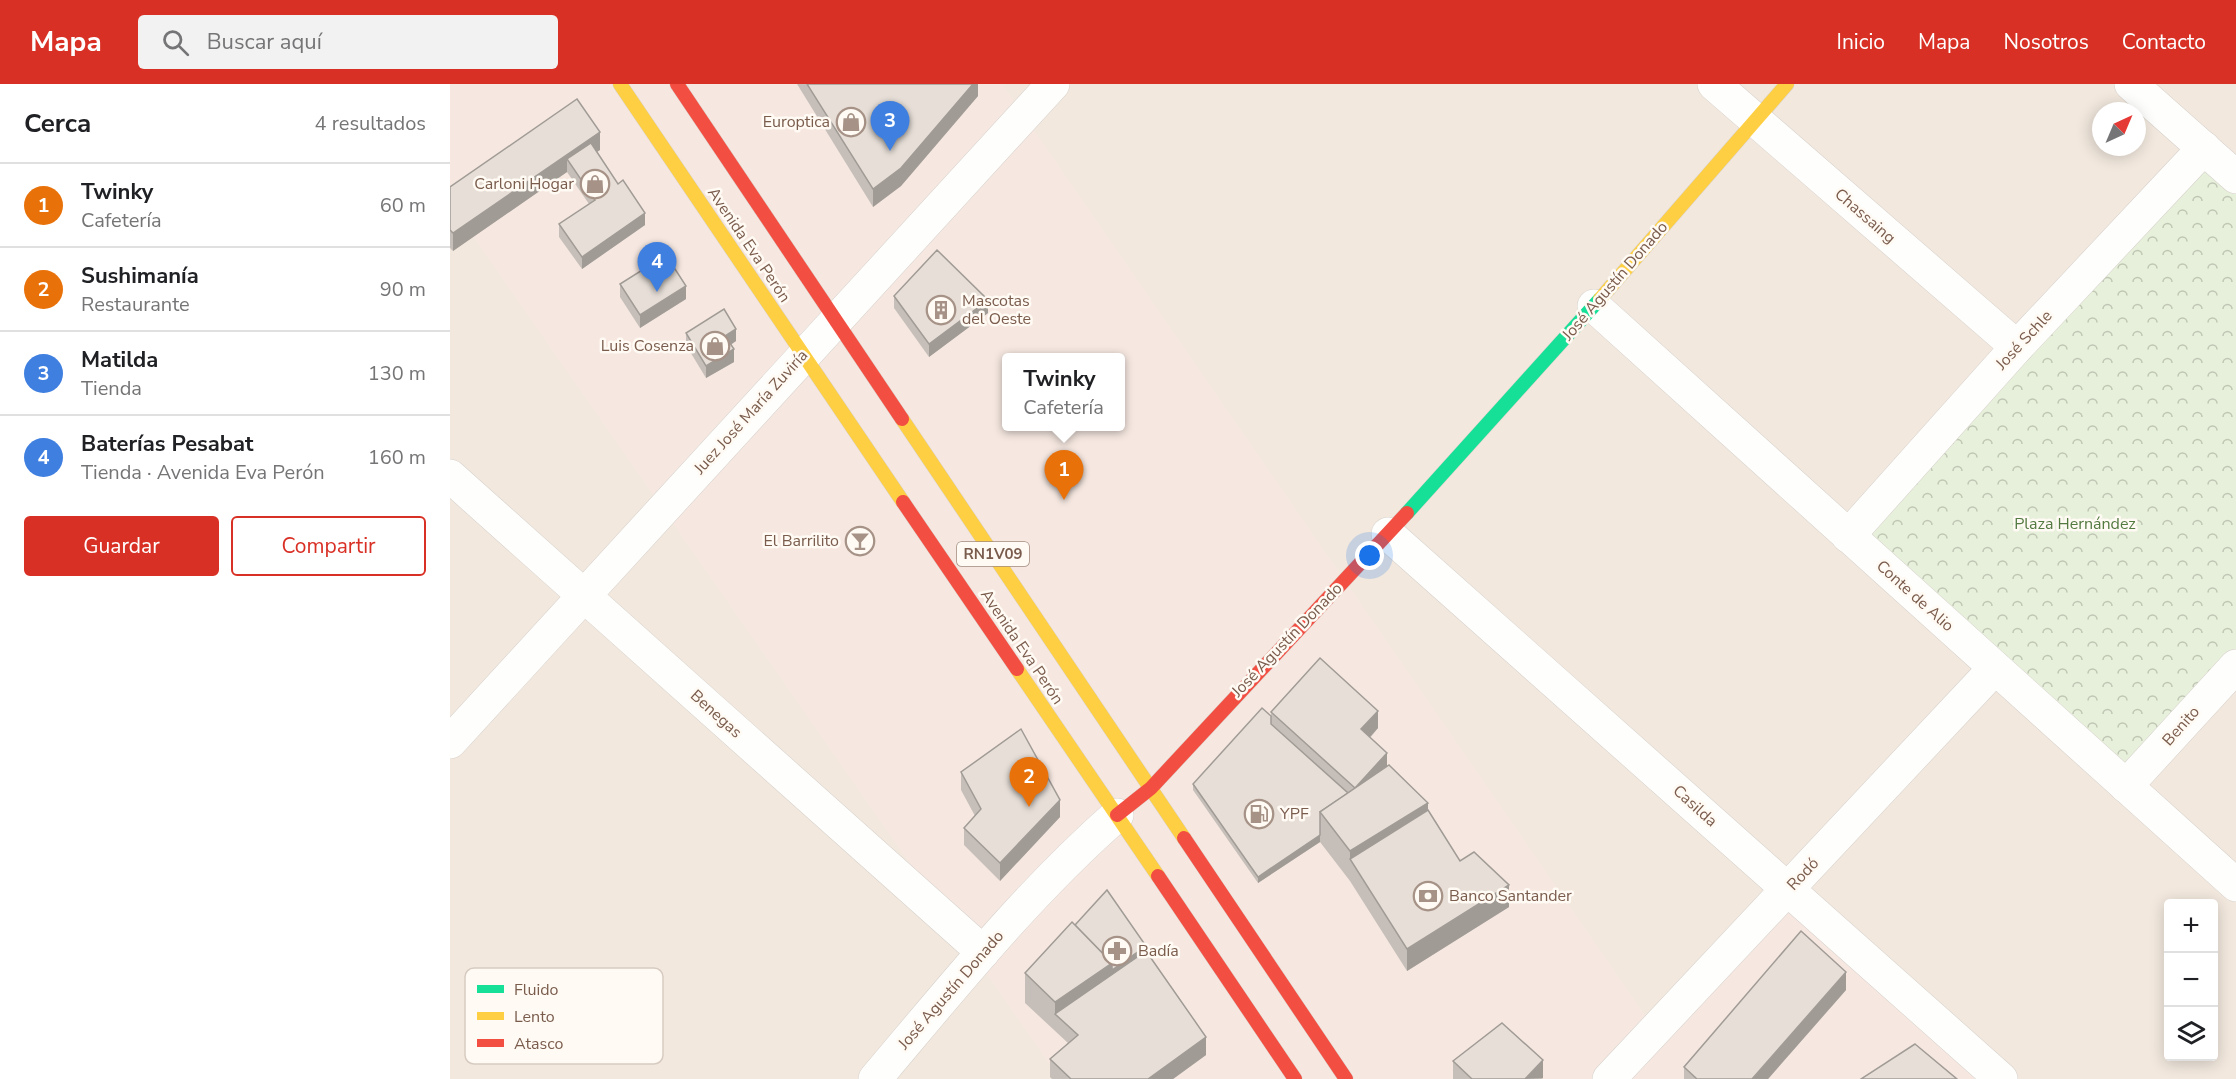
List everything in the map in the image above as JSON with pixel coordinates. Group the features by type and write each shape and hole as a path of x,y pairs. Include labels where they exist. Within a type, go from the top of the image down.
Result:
{"main road":[{"name":"Avenida Eva Perón","path":"620,84 1295,1079"},
{"name":"Avenida Eva Perón","path":"677,84 1346,1079"},
{"name":"José Agustín Donado","path":"1117,815 1151,788 1221,710 1388,534 1594,306 1787,84"}],"street":[{"name":"Juez José María Zuviría","path":"450,742 1053,84"},
{"name":"Chassaing","path":"1714,84 2017,347"},
{"path":"2131,84 2236,177"},
{"name":"José Schle","path":"1848,536 2017,347 2204,148"},
{"name":"Conte de Alio","path":"1594,306 2236,885"},
{"name":"Benegas","path":"450,476 983,952"},
{"name":"Casilda","path":"1388,534 2001,1079"},
{"name":"Benito","path":"2126,786 2236,666"},
{"name":"Rodó","path":"1609,1079 1789,890 1995,668"},
{"name":"José Agustín Donado","path":"875,1079 983,952 1072,854 1117,815"}],"shaded area":[{"path":"450,84 2236,84 2236,1079 450,1079"},
{"path":"450,84 1002,84 1655,1030 1789,890 2001,1079 1060,1079 450,203"}],"green space":[{"name":"Plaza Hernández","path":"2204,148 2236,177 2236,666 2126,786 1848,536"}],"building":[{"path":"807,84 973,84 901,168 873,189"},
{"path":"577,99 600,132 453,233 450,230 450,187"},
{"path":"591,143 618,184 623,180 645,213 582,257 559,224 595,200 567,159"},
{"name":"Mascotas del Oeste","path":"937,250 988,300 929,344 894,296"},
{"path":"666,255 686,286 640,315 620,284"},
{"path":"724,309 736,329 725,336 734,349 706,366 686,333"},
{"path":"1320,658 1378,711 1361,729 1387,753 1355,788 1271,712"},
{"path":"1262,708 1271,716 1271,724 1348,793 1320,812 1320,835 1258,877 1193,784"},
{"path":"1021,729 1060,800 1000,863 964,828 981,809 961,772"},
{"path":"1389,765 1428,803 1350,851 1320,812"},
{"name":"Banco Santander","path":"1428,810 1460,861 1474,852 1509,885 1407,949 1350,859"},
{"path":"1107,890 1146,946 1112,970 1112,963 1075,925"},
{"path":"1072,922 1112,963 1055,1002 1025,973"},
{"path":"1801,931 1846,972 1752,1079 1697,1079 1684,1067"},
{"path":"1146,951 1206,1037 1148,1079 1071,1079 1050,1059 1078,1035 1055,1014"},
{"path":"1502,1023 1543,1060 1525,1079 1472,1079 1453,1061"},
{"path":"1915,1044 1957,1079 1861,1079"}],"traffic: fast":[{"path":"1407,513 1600,299"}],"traffic: slow":[{"path":"620,84 903,502"},
{"path":"1600,299 1787,84"},
{"path":"902,419 1184,838"},
{"path":"1017,669 1158,876"}],"traffic: jam":[{"path":"677,84 902,419"},
{"path":"903,502 1017,669"},
{"path":"1117,815 1151,788 1407,513"},
{"path":"1184,838 1346,1079"},
{"path":"1158,876 1295,1079"}],"place":[{"name":"Europtica","path":"851,122"},
{"name":"Matilda","path":"890,151"},
{"name":"Carloni Hogar","path":"595,184"},
{"name":"Baterías Pesabat","path":"657,292"},
{"name":"Mascotas del Oeste","path":"941,310"},
{"name":"Luis Cosenza","path":"715,346"},
{"name":"Twinky","path":"1064,500"},
{"name":"El Barrilito","path":"860,541"},
{"name":"Sushimanía","path":"1029,807"},
{"name":"YPF","path":"1259,814"},
{"name":"Banco Santander","path":"1428,896"},
{"name":"Badía","path":"1117,951"}]}
